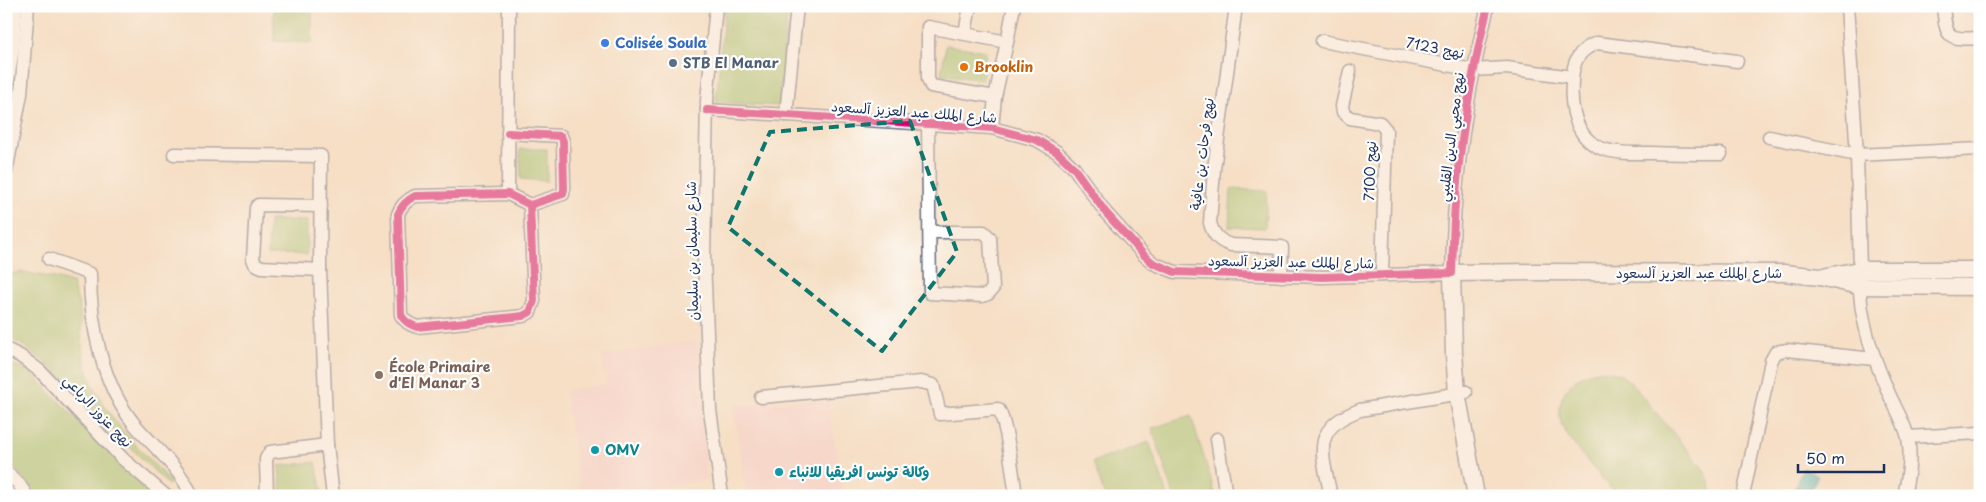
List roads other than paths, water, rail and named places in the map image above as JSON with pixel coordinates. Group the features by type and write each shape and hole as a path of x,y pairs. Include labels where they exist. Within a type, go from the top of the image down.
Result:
{"main road":[{"path":"1860,278 1980,270"},
{"name":"شارع الملك عبد العزيز آلسعود","path":"1452,273 1744,272 1860,278"},
{"name":"نهج محيي الدين القليبي","path":"1452,273 1454,352 1476,496"},
{"path":"1860,278 1980,286"},
{"name":"نهج محيي الدين القليبي","path":"1461,393 1486,496"}],"street":[{"path":"6,95 13,48 16,6"},
{"path":"6,172 21,94 28,6"},
{"path":"508,194 510,6"},
{"name":"شارع سليمان بن سليمان","path":"716,6 707,110 704,259 710,410 722,496"},
{"path":"786,115 797,6"},
{"path":"965,33 970,6"},
{"path":"992,128 995,97 1014,6"},
{"name":"نهج فرحات بن عافية","path":"1236,6 1214,169 1210,223 1212,230 1224,243 1231,245 1282,247 1281,276"},
{"name":"نهج محيي الدين القليبي","path":"1452,273 1454,207 1460,154 1472,70 1488,6"},
{"path":"1847,6 1857,155 1861,310 1874,359 1908,437 1909,473 1904,496"},
{"path":"1943,6 1945,28 1951,36 1961,39 1980,38"},
{"path":"995,97 936,88 929,84 928,27 1007,42"},
{"name":"نهج 7123","path":"1322,41 1472,70 1507,68 1572,77"},
{"path":"1721,154 1629,152 1603,148 1594,144 1579,129 1575,118 1571,96 1572,77 1578,55 1586,47 1597,43 1737,60"},
{"name":"نهج 7100","path":"1350,71 1342,106 1343,112 1350,118 1380,123 1386,130 1382,275"},
{"name":"شارع الملك عبد العزيز آلسعود","path":"707,110 992,128 1037,140 1057,152 1074,168 1120,230 1153,263 1175,272 1281,276 1452,273"},
{"path":"928,125 930,293 982,296 990,292 993,288 990,238 987,234 984,232 930,232"},
{"path":"508,133 559,134 563,141 563,194 530,205 508,194 415,196 410,198 398,214 401,315 408,324 417,327 523,316 530,312 534,301 530,205"},
{"path":"1769,137 1857,155 1980,149"},
{"path":"174,154 321,156 320,270 327,445 333,496"},
{"path":"320,270 262,267 255,264 253,259 256,208 258,205 321,206"},
{"path":"50,259 90,274 90,304 110,384 134,424 175,469 192,496"},
{"name":"نهج عزوز الرباعي","path":"7,350 20,356 40,371 122,459 166,496"},
{"path":"1743,496 1771,361 1776,352 1788,350 1874,359"},
{"path":"761,397 921,382 933,385 940,414 998,409 1001,413 1007,438 1016,496"},
{"path":"1330,496 1322,452 1324,437 1334,423 1345,415 1360,410 1461,393"},
{"path":"1908,437 1980,433"},
{"path":"1217,439 1226,496"},
{"path":"267,496 266,459 270,452 327,445"},
{"path":"6,472 18,483 26,496"}],"water":[{"path":"1803,468 1818,475 1809,496 1791,496"}],"place":[{"name":"Colisée Soula","path":"605,43"},
{"name":"STB El Manar","path":"673,63"},
{"name":"Brooklin","path":"964,67"},
{"name":"École Primaire d'El Manar 3","path":"379,375"},
{"name":"OMV","path":"595,450"},
{"name":"وكالة تونس افريقيا للانباء","path":"779,472"}]}
